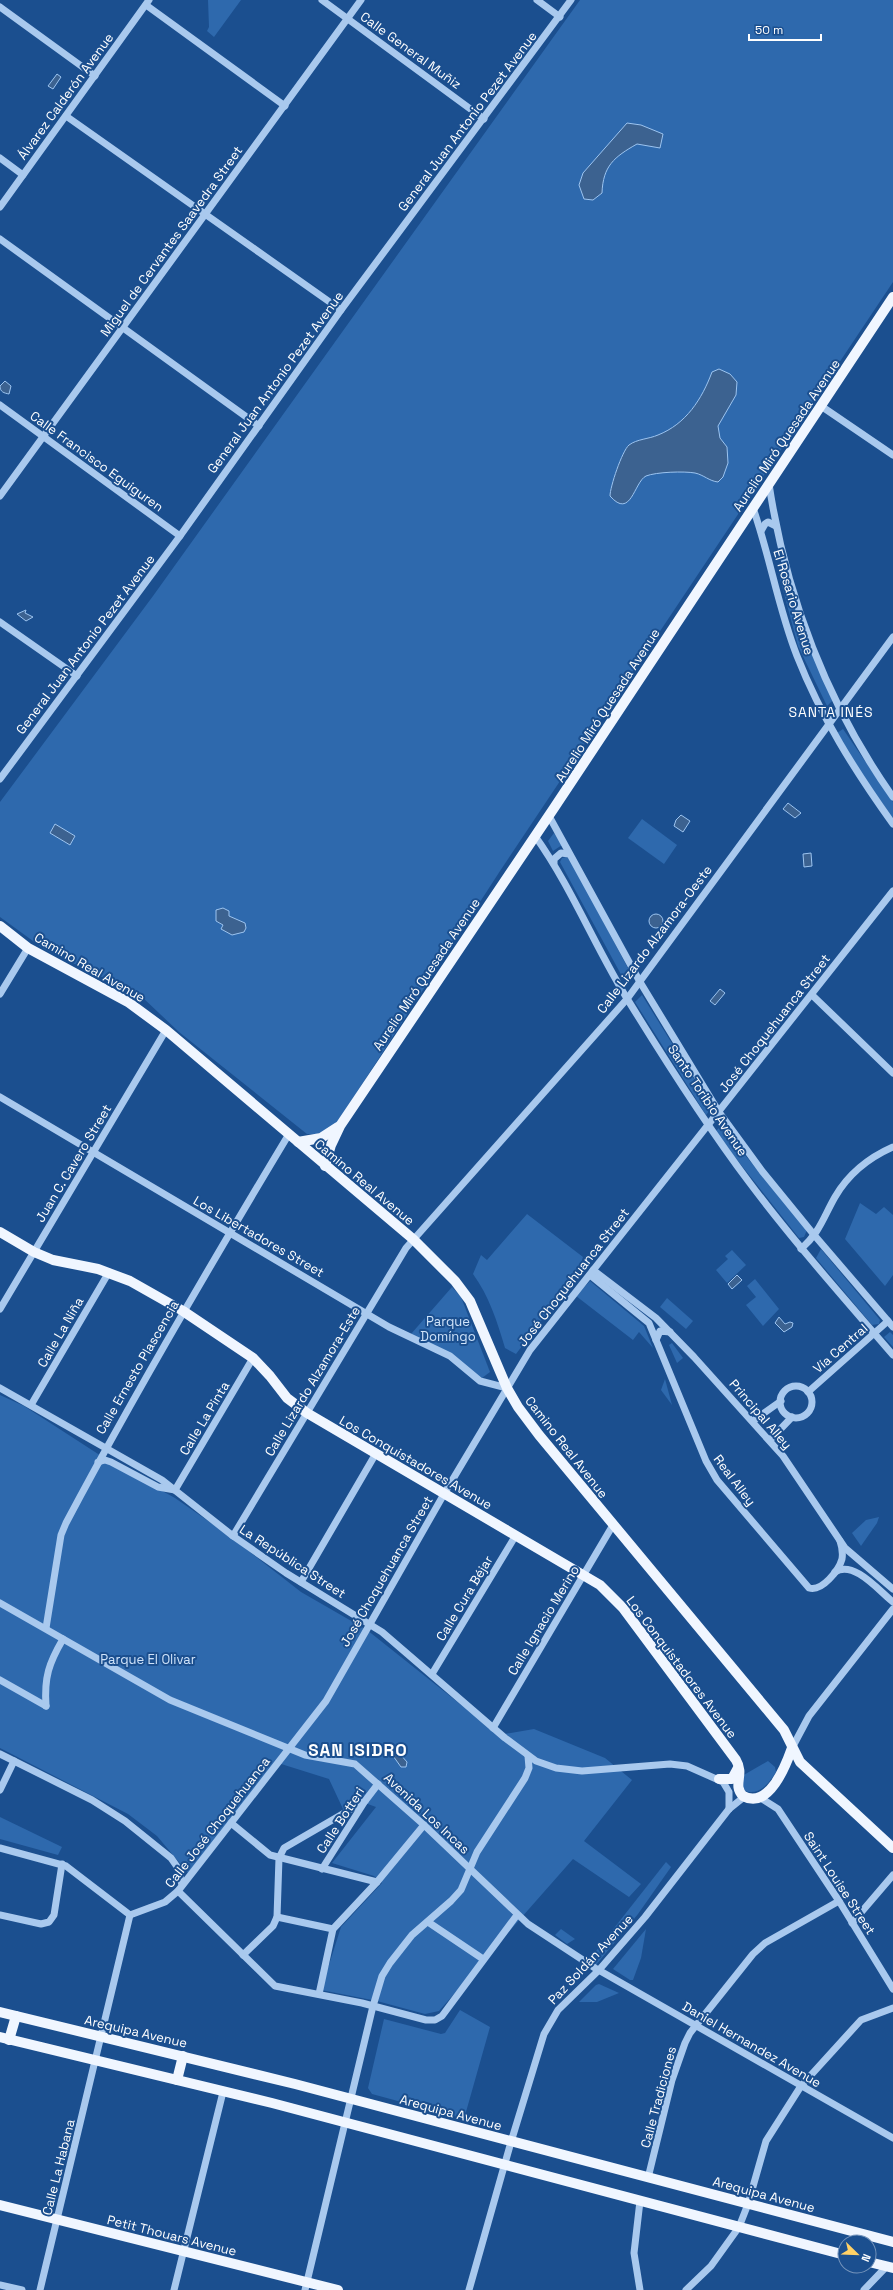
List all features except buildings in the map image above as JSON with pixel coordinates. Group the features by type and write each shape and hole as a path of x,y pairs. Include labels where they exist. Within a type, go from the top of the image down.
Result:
{"main road":[{"name":"Aurelio Miró Quesada Avenue","path":"325,1166 331,1145 340,1126 549,816 893,297"},
{"name":"Camino Real Avenue","path":"0,926 28,948 124,1000 166,1030 413,1239 455,1281 470,1301 507,1388 518,1407 539,1435 784,1730 800,1762 893,1848"},
{"name":"Aurelio Miró Quesada Avenue","path":"298,1142 321,1138 340,1126"},
{"name":"Los Conquistadores Avenue","path":"0,1232 34,1252 53,1260 109,1272 130,1281 183,1311 253,1358 270,1376 287,1398 307,1414 375,1455 516,1535 600,1586 623,1608 739,1764"},
{"path":"739,1764 741,1770 739,1790 744,1797 752,1799 759,1797 771,1788 781,1776 792,1748"},
{"path":"720,1779 728,1780 734,1778 739,1764"},
{"name":"Arequipa Avenue","path":"0,2012 352,2099 893,2242"},
{"path":"16,2016 5,2038 346,2122 837,2253"},
{"path":"177,2080 183,2056"},
{"name":"Petit Thouars Avenue","path":"0,2206 57,2219 184,2252 306,2286 338,2290"},
{"path":"877,2264 890,2267"}],"street":[{"name":"Calle General Muñiz","path":"322,0 484,119"},
{"name":"Miguel de Cervantes Saavedra Street","path":"0,496 361,0"},
{"path":"537,0 560,17"},
{"name":"General Juan Antonio Pezet Avenue","path":"0,779 180,536 341,310 560,17 571,0"},
{"path":"148,2 285,106"},
{"name":"Álvarez Calderón Avenue","path":"0,207 148,2"},
{"path":"0,7 95,76"},
{"path":"66,116 341,310"},
{"path":"0,158 23,175"},
{"path":"0,238 259,426"},
{"name":"Calle Francisco Eguiguren","path":"0,405 180,536"},
{"path":"821,406 893,455"},
{"name":"El Rosario Avenue","path":"768,484 776,526 799,614 839,709 875,772 893,797"},
{"name":"El Rosario Avenue","path":"753,508 797,655 828,724 863,782 893,824"},
{"path":"761,531 768,522 776,526"},
{"path":"0,622 77,676"},
{"name":"Calle Lizardo Alzamora-Oeste","path":"413,1239 627,999 893,637"},
{"name":"Santo Toribio Avenue","path":"549,816 640,982 719,1112 762,1171 815,1236 891,1324"},
{"name":"Santo Toribio Avenue","path":"535,836 554,863 627,999 708,1125 801,1248 893,1355"},
{"path":"554,863 554,859 561,853 569,854"},
{"name":"José Choquehuanca Street","path":"290,1748 326,1701 444,1494 507,1388 549,1324 812,996 893,891"},
{"path":"0,994 28,948"},
{"path":"812,996 893,1073"},
{"name":"Juan C. Cavero Street","path":"0,1309 166,1030"},
{"name":"Los Libertadores Street","path":"0,1097 389,1327 450,1356 480,1381 507,1388"},
{"name":"Calle Ernesto Plascencia","path":"46,1628 61,1535 106,1447 183,1311 229,1232 290,1134"},
{"path":"801,1248 815,1236 835,1197 849,1177 872,1157 893,1147"},
{"name":"Calle Lizardo Alzamora-Este","path":"232,1536 307,1414 366,1313 413,1239"},
{"name":"Calle La Niña","path":"31,1405 109,1272"},
{"name":"Principal Alley","path":"592,1272 656,1318 670,1332 770,1440 840,1541 851,1554 893,1589"},
{"name":"Real Alley","path":"592,1272 644,1318 656,1340 701,1452 717,1480 808,1588 812,1589 818,1587 835,1572 842,1556 840,1541"},
{"name":"Vía Central","path":"808,1392 875,1334 891,1324"},
{"path":"656,1340 661,1330 670,1332"},
{"name":"Calle La Pinta","path":"175,1490 253,1358"},
{"path":"753,1421 781,1401 785,1392 794,1387 804,1389 808,1392 812,1402 809,1411 802,1417 792,1417 783,1412 781,1401"},
{"name":"La República Street","path":"0,1388 162,1480 232,1536 391,1639 493,1728 528,1756 545,1765 589,1771 670,1764 687,1766 720,1779"},
{"path":"770,1440 792,1417"},
{"path":"301,1582 375,1455"},
{"name":"La República Street","path":"98,1462 105,1460 111,1462 158,1487 175,1490"},
{"name":"Calle Ignacio Merino","path":"493,1728 613,1525"},
{"name":"Calle Cura Béjar","path":"432,1674 516,1535"},
{"path":"835,1572 844,1569 857,1573 893,1602"},
{"name":"Avenida Los Incas","path":"0,1603 170,1700 310,1756 350,1762 378,1784 424,1825 517,1915 599,1970"},
{"path":"792,1748 809,1716 893,1609"},
{"path":"0,1680 46,1706 46,1675 63,1639"},
{"name":"Calle José Choquehuanca","path":"130,1914 164,1902 180,1888 290,1748"},
{"path":"0,1754 92,1800 125,1821 171,1858 178,1868 180,1888 243,1955 275,1986 373,2006 426,2020 435,2020 442,2016 517,1915"},
{"path":"306,2286 352,2099 373,2006 382,1976 408,1940 457,1895 464,1885 468,1868 477,1852 526,1778 529,1768 528,1756"},
{"path":"0,1790 14,1761"},
{"path":"720,1779 729,1792 729,1809"},
{"name":"Calle Botteri","path":"322,1869 365,1801 378,1784"},
{"name":"Paz Soldán Avenue","path":"469,2290 504,2165 544,2034 564,2003 599,1970 645,1917 729,1809 744,1797"},
{"name":"Saint Louise Street","path":"759,1797 778,1809 839,1901 893,1989"},
{"path":"243,1955 273,1926 277,1917 279,1858 284,1848 365,1801"},
{"path":"231,1823 263,1851 279,1858 377,1882"},
{"path":"319,1994 333,1929 377,1882 424,1825"},
{"path":"0,1848 62,1864 130,1914 102,2037"},
{"path":"0,1915 42,1924 49,1922 54,1915 62,1864"},
{"path":"852,1923 893,1875"},
{"name":"Calle Tradiciones","path":"648,2178 672,2080 685,2043 696,2026 753,1954 765,1943 839,1901"},
{"path":"277,1917 333,1929"},
{"path":"428,1922 483,1960"},
{"name":"Daniel Hernandez Avenue","path":"599,1970 893,2138"},
{"path":"686,2290 712,2266 739,2227 748,2204 766,2140 801,2086 861,2020 893,2008"},
{"name":"Calle La Habana","path":"40,2290 102,2037"},
{"path":"174,2290 223,2092"},
{"path":"640,2201 634,2254 640,2290"},
{"path":"864,2290 890,2267"},
{"path":"0,2285 22,2290"}],"green space":[{"path":"208,0 241,0 214,37 207,31 209,27"},
{"path":"580,0 893,0 893,282 500,871 335,1126 317,1134 307,1134 179,1032 141,996 44,949 0,917 0,802 153,596"},
{"path":"785,568 803,632 833,700 827,706 798,646 778,571"},
{"path":"843,729 893,802 893,818 867,782 837,733"},
{"path":"642,819 677,845 664,864 628,838"},
{"path":"554,833 562,845 553,851 548,841"},
{"path":"566,857 570,859 631,974 624,980 560,862 562,858"},
{"path":"642,995 712,1108 706,1115 635,1002"},
{"path":"721,1126 807,1230 804,1237 799,1238 715,1132"},
{"path":"860,1203 876,1214 884,1207 893,1215 893,1275 885,1286 845,1239"},
{"path":"527,1214 583,1257 578,1272 516,1354 505,1348 488,1300 473,1274 481,1255 487,1260"},
{"path":"821,1249 880,1320 879,1324 872,1325 816,1258"},
{"path":"732,1250 746,1265 727,1283 716,1270 728,1259 725,1256"},
{"path":"755,1279 779,1309 763,1326 746,1305 756,1297 747,1286"},
{"path":"590,1281 644,1326 653,1348 639,1332 633,1340 576,1296"},
{"name":"Parque Domíngo","path":"452,1287 461,1297 490,1372 482,1378 411,1334"},
{"path":"667,1298 693,1321 686,1329 660,1307"},
{"path":"890,1332 893,1335 893,1347 884,1337"},
{"path":"672,1343 683,1358 677,1363 669,1345"},
{"path":"665,1379 672,1405 661,1390"},
{"name":"Parque El Olivar","path":"0,1395 24,1406 112,1463 175,1498 227,1534 301,1592 367,1630 499,1735 534,1729 605,1758 632,1780 584,1841 641,1884 629,1897 573,1859 439,2011 425,2014 377,2001 321,1990 341,1927 382,1883 374,1876 332,1863 376,1807 365,1803 343,1809 329,1779 278,1763 188,1873 157,1836 128,1814 0,1748"},
{"path":"879,1517 877,1523 861,1546 852,1533 866,1520"},
{"path":"768,1761 775,1767 776,1772 770,1781 758,1791 748,1792 742,1790 742,1776"},
{"path":"0,1817 62,1847 58,1855 0,1839"},
{"path":"666,1862 671,1867 638,1914 596,1965 589,1960"},
{"path":"561,1929 575,1939 567,1944 555,1935"},
{"path":"646,1929 641,1958 633,1980 630,1980 613,1969"},
{"path":"599,1984 619,1993 597,2002 579,2002 596,1985"},
{"path":"460,2010 490,2027 464,2119 372,2094 368,2088 384,2019 441,2034 445,2033"}],"shaded area":[{"path":"57,74 61,77 53,89 48,86"},
{"path":"627,123 641,125 663,134 660,148 637,144 622,153 607,169 602,193 593,200 584,199 579,185 583,173"},
{"path":"719,369 730,374 737,382 736,395 718,426 720,438 727,447 728,463 723,477 718,482 690,472 670,472 646,476 627,502 623,504 617,502 610,496 612,485 623,454 629,445 639,440 658,435 677,424 692,410 703,392 712,372"},
{"path":"5,381 11,386 9,394 3,392 0,388"},
{"path":"26,610 25,613 33,617 26,621 17,614"},
{"path":"788,803 801,813 795,818 783,809"},
{"path":"681,815 690,821 683,832 674,826 676,820"},
{"path":"55,824 75,836 70,845 50,833"},
{"path":"811,853 812,866 804,867 803,854"},
{"path":"223,908 229,911 229,916 245,923 246,928 244,932 232,935 221,929 223,925 216,921 216,910"},
{"path":"656,914 661,916 663,921 661,926 656,928 651,926 649,921 651,916"},
{"path":"720,989 725,993 715,1005 710,1001"},
{"path":"737,1275 742,1280 732,1289 728,1284"},
{"path":"779,1317 785,1324 790,1322 793,1323 792,1327 784,1332 775,1323"},
{"path":"393,1750 400,1754 407,1762 406,1767 401,1767 391,1753"}],"district":[{"name":"SANTA INÉS","path":"831,712"},
{"name":"SAN ISIDRO","path":"358,1750"}]}
